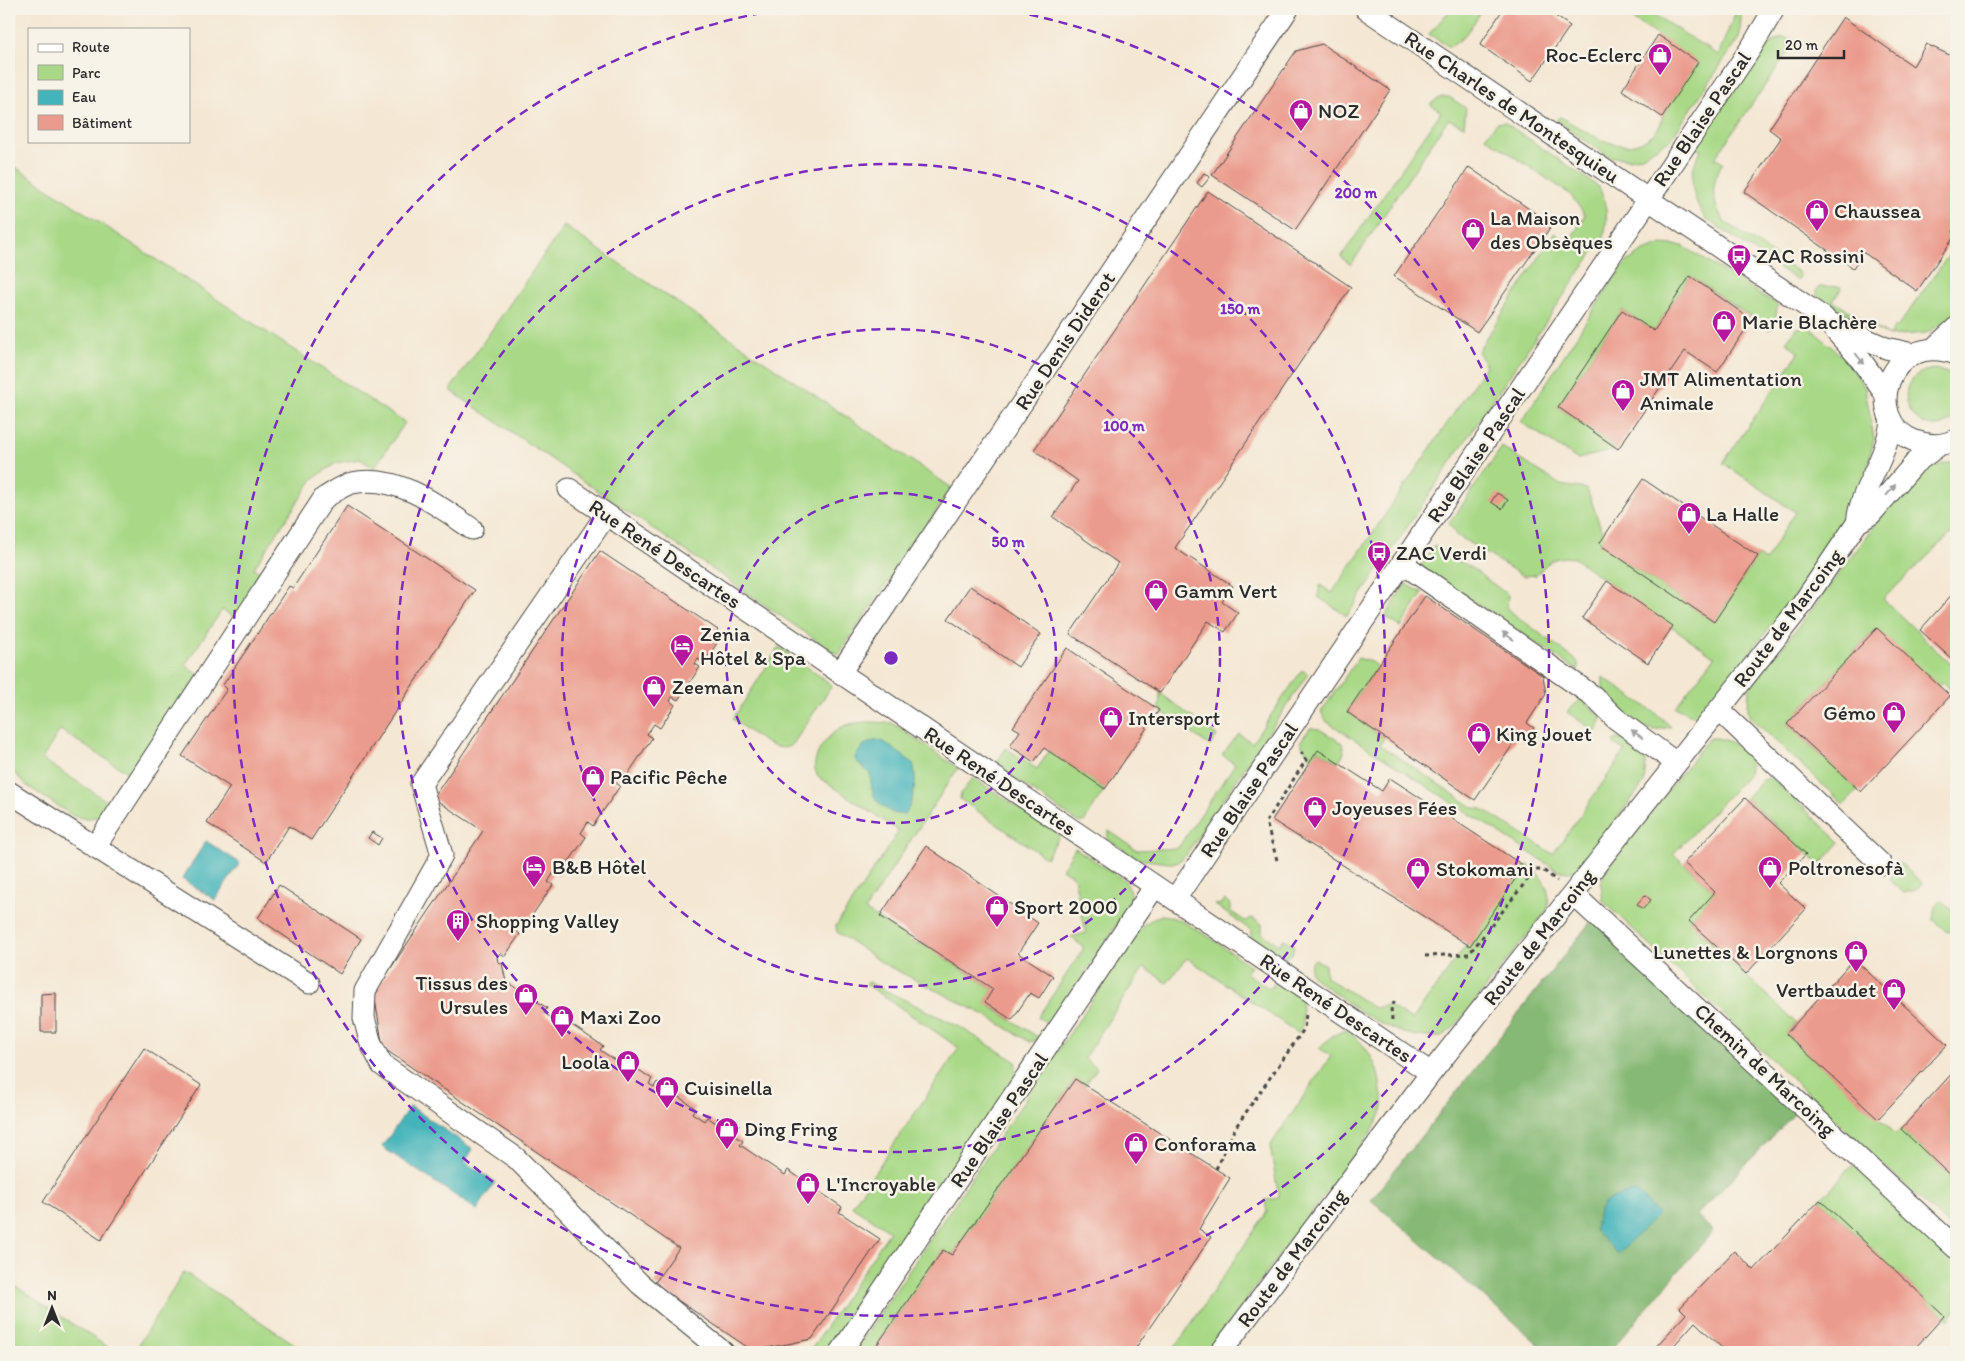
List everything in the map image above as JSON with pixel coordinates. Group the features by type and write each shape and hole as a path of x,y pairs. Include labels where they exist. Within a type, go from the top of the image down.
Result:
{"street":[{"name":"Rue Denis Diderot","path":"840,672 1288,9"},
{"name":"Rue Charles de Montesquieu","path":"1366,9 1832,324 1886,348 1956,354"},
{"name":"Rue Blaise Pascal","path":"1175,899 1754,43 1774,9"},
{"name":"Rue Charles de Montesquieu","path":"1832,324 1886,395"},
{"path":"1952,442 1924,444 1911,439 1900,431 1891,420 1886,395 1894,371 1956,328"},
{"name":"Route de Marcoing","path":"1857,523 1860,507 1885,452 1891,420"},
{"name":"Route de Marcoing","path":"1222,1352 1431,1073 1801,606 1857,523 1871,514 1915,463 1952,442"},
{"path":"95,847 324,498 351,483 388,483 430,500 472,529"},
{"name":"Rue René Descartes","path":"569,489 1431,1073"},
{"path":"606,515 421,784 442,855 365,991 364,1018 370,1044 382,1066 516,1158 640,1284 723,1352"},
{"path":"1402,563 1593,696 1615,718 1676,763"},
{"path":"1719,710 1880,864"},
{"path":"9,792 309,983"},
{"name":"Rue Blaise Pascal","path":"841,1352 1155,886"},
{"name":"Chemin de Marcoing","path":"1573,894 1956,1248"}],"path":[{"path":"1277,860 1266,822 1306,760 1289,732"},
{"path":"1425,956 1469,954 1535,870 1543,870 1573,894"},
{"path":"1216,1170 1226,1153 1235,1128 1304,1029 1306,1016 1302,984"}],"green space":[{"path":"1451,9 1483,9 1464,36 1449,47 1429,34"},
{"path":"1617,9 1645,9 1718,55 1737,9 1743,9 1739,38 1671,139 1640,157 1628,159 1608,156 1558,122 1557,119 1560,117 1592,135 1615,144 1637,143 1648,138 1658,129 1662,117 1697,62"},
{"path":"1783,37 1795,41 1715,158 1723,163 1716,177 1714,192 1717,207 1724,221 1798,272 1800,277 1797,280 1706,219 1694,195 1692,177 1696,159 1701,151 1695,147 1765,46"},
{"path":"1441,97 1449,97 1466,108 1464,126 1448,119 1351,265 1341,257 1441,112 1430,104"},
{"path":"1504,122 1599,187 1606,211 1604,236 1347,616 1318,597 1320,585 1332,593 1486,366 1478,351 1555,233 1568,244 1585,215 1570,194 1485,137 1497,123"},
{"path":"9,163 405,423 374,468 360,459 336,463 313,479 254,568 264,576 236,618 222,610 185,665 199,675 133,776 60,730 42,759 113,805 100,815 90,818 73,816 26,785 9,767"},
{"path":"564,226 952,488 838,655 450,390"},
{"path":"1662,244 1683,246 1777,305 1776,319 1770,330 1690,276 1654,331 1622,310 1558,407 1618,449 1577,459 1521,422 1609,286 1627,262 1644,251"},
{"path":"1956,245 1956,310 1947,321 1926,333 1889,336 1895,327 1897,328"},
{"path":"1821,286 1842,287 1833,301 1889,336 1818,299 1816,291"},
{"path":"1807,325 1848,362 1865,388 1874,439 1868,473 1845,521 1798,592 1699,716 1691,715 1675,707 1715,657 1574,558 1557,558 1536,575 1523,576 1458,536 1449,524 1502,447 1560,485 1587,489 1604,537 1599,544 1714,622 1758,556 1765,561 1795,512 1723,463 1799,352 1786,342 1796,329"},
{"path":"1935,369 1950,374 1956,380 1956,415 1942,425 1929,426 1918,420 1910,409 1906,397 1909,384 1918,374"},
{"path":"1956,462 1956,529 1883,599 1956,669 1956,692 1942,682 1938,685 1876,628 1787,724 1858,790 1844,805 1749,716 1749,689 1814,607 1898,494 1901,496 1912,482 1932,468"},
{"path":"1434,546 1470,567 1508,595 1507,609 1577,661 1579,665 1578,671 1420,566"},
{"path":"1406,584 1423,593 1401,627 1385,617"},
{"path":"779,647 828,682 831,687 793,744 786,747 771,745 733,719"},
{"path":"1358,658 1371,662 1377,667 1347,712 1384,738 1380,745 1474,808 1482,809 1553,854 1625,751 1613,743 1615,740 1626,738 1643,751 1646,762 1644,783 1580,867 1569,872 1558,871 1326,721 1321,712"},
{"path":"1302,670 1308,674 1186,855 1177,863 1138,859 1107,839 1109,831 1137,850 1178,848 1235,764 1222,755 1239,734 1252,743"},
{"path":"1603,677 1658,715 1671,727 1654,730 1642,726 1612,703 1603,690"},
{"path":"1160,693 1217,736 1210,746 1159,710"},
{"path":"1581,699 1602,718 1596,732 1567,712"},
{"path":"892,723 958,768 865,910 917,945 919,942 993,989 985,1003 1041,1039 1030,1042 985,1015 884,964 837,932 836,926 899,831 819,777 815,771 815,764 821,748 838,729 850,724"},
{"path":"1310,728 1319,729 1342,743 1344,753 1338,762 1318,750 1312,760 1300,742"},
{"path":"1709,738 1728,741 1751,760 1749,774 1673,854 1715,892 1689,921 1796,1023 1786,1034 1896,1134 1901,1129 1956,1181 1956,1233 1603,901 1601,884 1604,872"},
{"path":"1006,748 1037,769 1049,751 1105,789 1084,822 1078,822 995,765"},
{"path":"973,778 1060,835 1046,858 960,799 961,793"},
{"path":"1771,778 1840,842 1820,865 1746,798 1762,780"},
{"path":"1075,848 1124,880 1129,889 1130,902 1050,1025 1038,1017 1084,948 1071,937 1086,933 1074,877 1062,869"},
{"path":"1899,862 1922,883 1916,890 1904,893 1890,880 1892,868"},
{"path":"1529,865 1546,885 1549,897 1547,910 1457,1024 1442,1037 1423,1037 1389,1027 1358,1010 1314,978 1310,972 1311,963 1315,959 1325,965 1326,977 1374,1008 1387,1005 1412,1020 1524,866"},
{"path":"1225,900 1230,904 1230,911 1245,921 1252,918 1262,924 1262,934 1279,945 1284,939 1294,945 1292,954 1283,959 1250,936 1252,931 1215,905 1221,904"},
{"path":"1941,900 1956,914 1956,930 1947,932 1933,919 1935,907"},
{"path":"1161,915 1182,921 1219,944 1251,966 1246,973 1270,989 1275,982 1301,998 1303,1024 1298,1033 1187,958 1167,983 1144,967 1084,1058 1097,1068 1085,1085 1075,1079 952,1255 943,1250 872,1352 854,1352 1144,924"},
{"path":"1592,920 1798,1110 1697,1215 1713,1231 1609,1352 1548,1352 1371,1200"},
{"path":"868,982 960,1027 1016,1062 1015,1077 829,1352 785,1352 812,1348 890,1231 852,1206 959,1048 866,984"},
{"path":"1346,1030 1366,1049 1378,1072 1383,1104 1377,1122 1207,1352 1172,1352 1267,1212 1265,1200 1279,1198 1270,1146 1331,1056 1319,1048 1332,1036"},
{"path":"1853,1165 1956,1261 1956,1310 1948,1320 1820,1200"},
{"path":"184,1272 304,1350 302,1352 134,1352"},
{"path":"9,1282 115,1352 9,1352"}],"water":[{"path":"876,740 884,742 913,763 915,775 914,789 911,803 905,814 893,813 879,803 874,796 870,774 856,761 855,757 864,745"},
{"path":"206,841 240,863 215,900 182,879"},
{"path":"410,1106 473,1149 465,1162 495,1182 477,1210 382,1147"},
{"path":"1637,1192 1658,1214 1618,1254 1595,1231 1596,1221 1602,1207 1612,1198"}],"building":[{"path":"1503,9 1545,9 1570,26 1532,81 1480,45"},
{"path":"1843,17 1913,66 1926,44 1956,58 1956,225 1953,232 1956,234 1917,291 1863,252 1853,268 1744,192 1781,138 1769,129"},
{"name":"Roc-Eclerc","path":"1658,35 1698,62 1662,117 1622,90"},
{"name":"NOZ","path":"1322,44 1390,90 1295,230 1212,175 1296,51"},
{"name":"La Maison des Obsèques","path":"1469,167 1552,225 1477,332 1394,276"},
{"path":"1204,173 1210,177 1202,187 1197,183"},
{"path":"1208,191 1351,287 1175,548 1233,586 1222,602 1238,613 1225,632 1208,621 1160,693 1070,634 1118,563 1053,517 1078,481 1034,450"},
{"path":"1690,276 1752,320 1717,372 1685,351 1618,449 1558,407 1622,310 1654,331"},
{"path":"1643,479 1758,556 1714,622 1599,544"},
{"path":"1497,493 1508,500 1502,509 1491,502"},
{"path":"347,506 475,590 311,840 289,826 266,862 207,823 230,787 182,756 227,689 223,685 289,586 293,588"},
{"name":"Shopping Valley","path":"600,551 718,630 713,636 719,640 704,663 698,659 695,664 700,667 678,700 672,697 670,701 675,705 660,728 654,724 647,734 652,738 626,777 621,773 615,782 620,786 593,826 588,822 581,833 586,837 559,876 554,872 548,882 553,885 526,924 521,921 515,930 520,934 505,956 500,953 497,957 498,962 502,963 506,982 501,984 506,987 509,983 547,1008 544,1013 567,1028 570,1024 603,1046 600,1050 616,1061 620,1057 652,1079 649,1084 654,1087 657,1082 695,1108 692,1113 704,1121 707,1117 743,1141 740,1145 785,1175 788,1170 842,1207 839,1212 880,1239 812,1339 753,1351 654,1284 679,1248 383,1048 374,993 483,831 433,798"},
{"path":"1607,581 1673,626 1648,663 1582,618"},
{"path":"970,586 1041,634 1018,667 948,619"},
{"path":"1956,590 1956,663 1920,630"},
{"path":"1425,596 1543,676 1546,694 1527,723 1534,728 1524,742 1518,737 1475,800 1347,712"},
{"path":"1877,628 1950,696 1861,792 1787,724"},
{"path":"1067,648 1159,710 1105,789 1044,748 1034,762 1010,746 1020,731 1013,727"},
{"path":"1318,750 1382,791 1390,778 1524,866 1470,946 1272,820"},
{"path":"1745,798 1806,854 1778,883 1806,909 1746,974 1689,921 1715,892 1684,863"},
{"path":"372,832 382,838 378,845 368,838"},
{"path":"926,846 1038,923 1018,953 1053,976 1039,998 1030,993 1012,1020 985,1002 993,989 880,916"},
{"path":"279,885 361,939 340,974 258,918"},
{"path":"1645,895 1651,900 1643,909 1637,904"},
{"path":"1854,959 1947,1045 1878,1119 1786,1034"},
{"path":"56,993 56,1032 41,1032 41,994"},
{"path":"144,1048 201,1085 101,1240 43,1202"},
{"path":"1956,1069 1956,1181 1901,1129"},
{"path":"1075,1079 1230,1178 1199,1229 1211,1237 1133,1352 872,1352 943,1250 952,1255"},
{"path":"1820,1200 1944,1316 1916,1347 1919,1352 1726,1352 1695,1322 1668,1352 1651,1352 1686,1314 1680,1308 1734,1251 1754,1270"}],"place":[{"name":"Roc-Eclerc","path":"1660,76"},
{"name":"NOZ","path":"1301,132"},
{"name":"Chaussea","path":"1817,232"},
{"name":"La Maison des Obsèques","path":"1473,251"},
{"name":"ZAC Rossini","path":"1739,277"},
{"name":"Marie Blachère","path":"1724,343"},
{"name":"JMT Alimentation Animale","path":"1623,412"},
{"name":"La Halle","path":"1689,535"},
{"name":"ZAC Verdi","path":"1379,574"},
{"name":"Gamm Vert","path":"1156,612"},
{"name":"Zenia Hôtel & Spa","path":"682,667"},
{"name":"Zeeman","path":"654,708"},
{"name":"Gémo","path":"1894,734"},
{"name":"Intersport","path":"1111,739"},
{"name":"King Jouet","path":"1479,755"},
{"name":"Pacific Pêche","path":"593,798"},
{"name":"Joyeuses Fées","path":"1315,829"},
{"name":"B&B Hôtel","path":"534,888"},
{"name":"Poltronesofà","path":"1770,889"},
{"name":"Stokomani","path":"1418,890"},
{"name":"Sport 2000","path":"997,928"},
{"name":"Shopping Valley","path":"458,942"},
{"name":"Lunettes & Lorgnons","path":"1856,973"},
{"name":"Vertbaudet","path":"1894,1011"},
{"name":"Tissus des Ursules","path":"526,1016"},
{"name":"Maxi Zoo","path":"562,1038"},
{"name":"Loola","path":"628,1083"},
{"name":"Cuisinella","path":"667,1109"},
{"name":"Ding Fring","path":"727,1150"},
{"name":"Conforama","path":"1136,1165"},
{"name":"L'Incroyable","path":"808,1205"}]}
